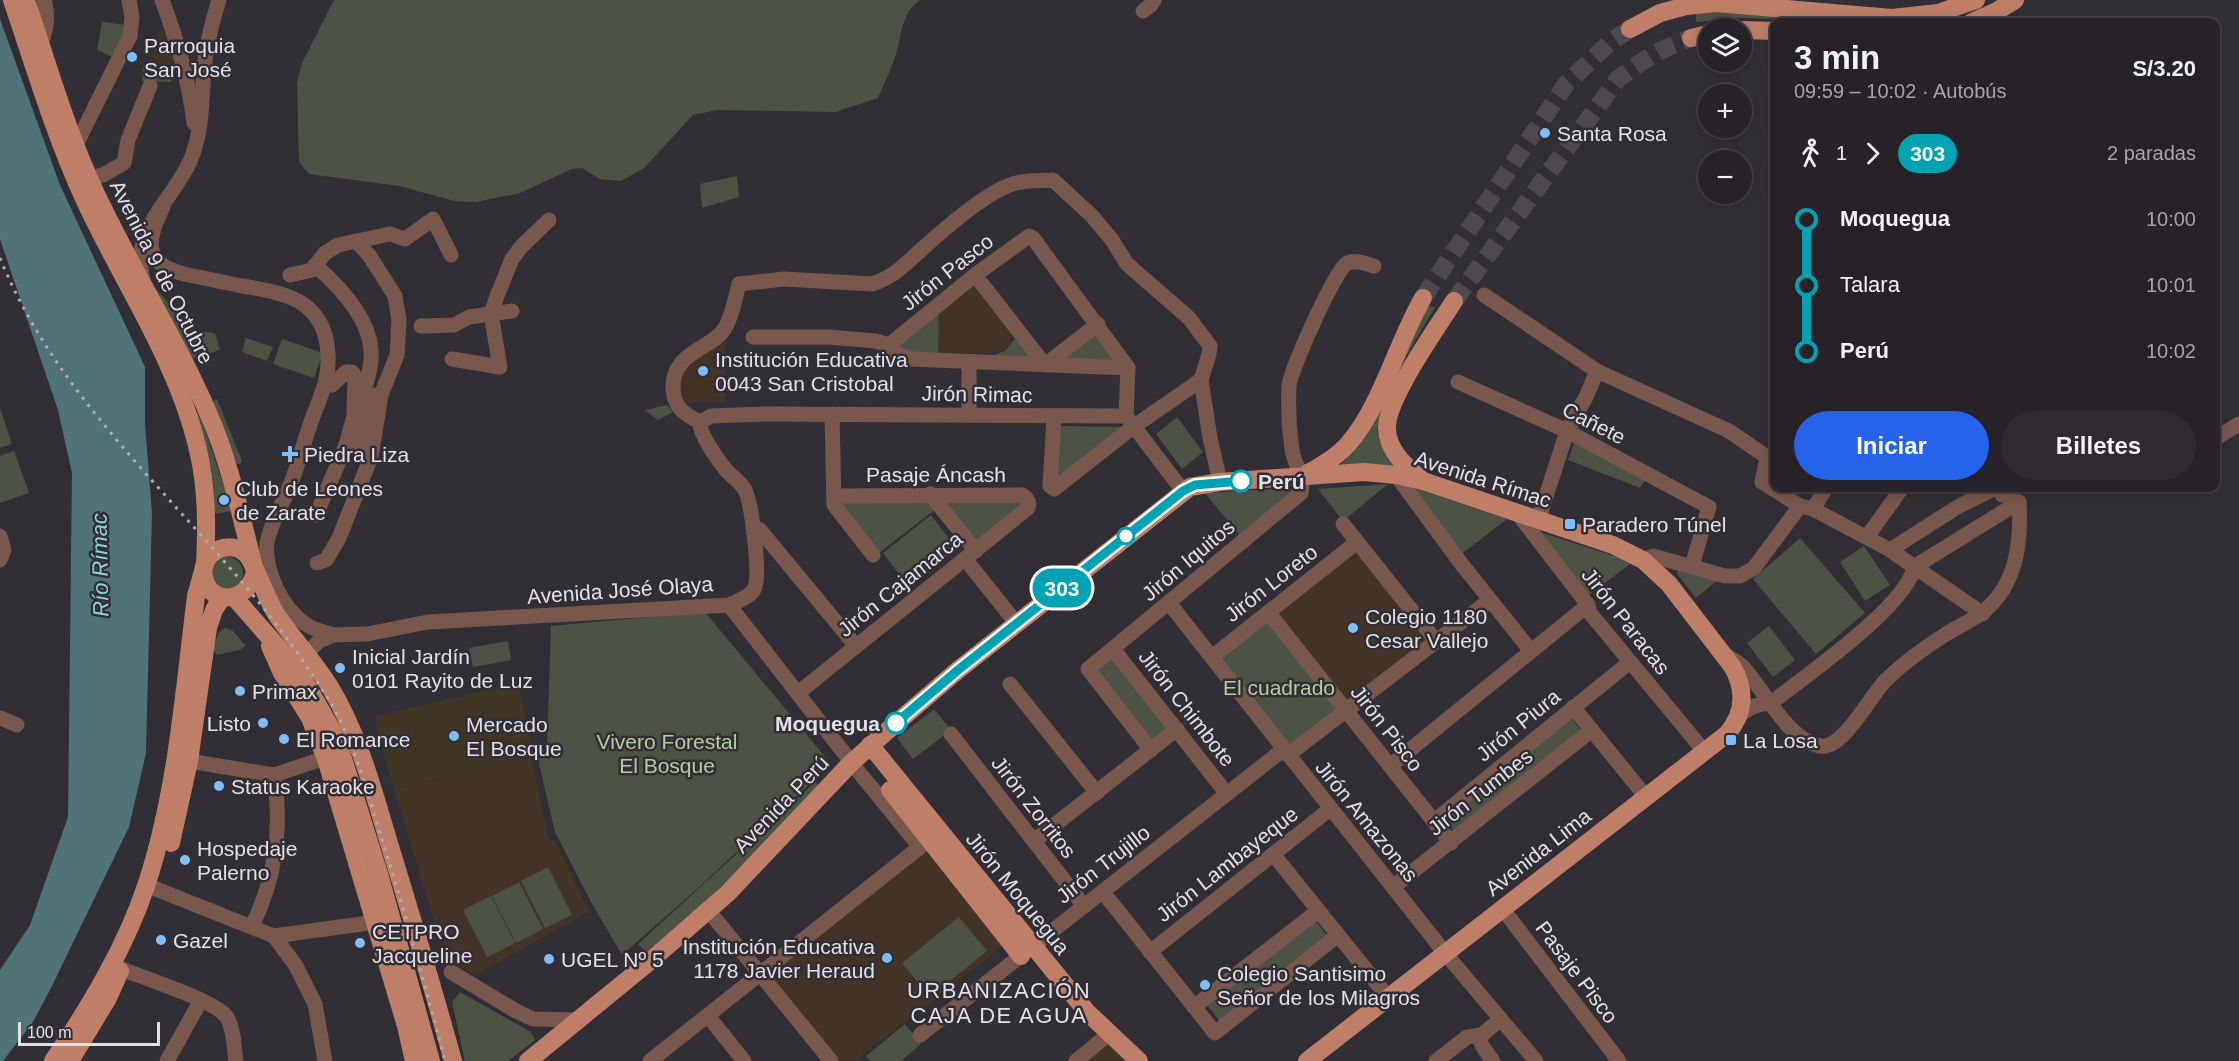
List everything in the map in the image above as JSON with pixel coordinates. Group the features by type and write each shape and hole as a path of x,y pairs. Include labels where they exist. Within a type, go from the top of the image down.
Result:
{"main road":[{"name":"Avenida 9 de Octubre","path":"12,0 52,124 67,161 162,352 189,420 198,450 206,508 204,567 196,596 174,769 152,887"},
{"name":"Avenida 9 de Octubre","path":"26,0 75,147 201,397 222,445 254,568 265,594 339,704 361,754 403,887 453,1061"},
{"path":"1630,29 1660,13 1686,6 1716,3 1892,18 1938,13 1976,0"},
{"path":"1981,18 2016,0"},
{"path":"1752,30 1770,31"},
{"path":"1303,476 1338,454 1358,431 1423,298"},
{"path":"1424,481 1396,454 1389,441 1387,426 1397,393 1454,301"},
{"name":"Avenida Rímac","path":"1183,491 1195,485 1220,482 1364,472 1424,481 1538,521 1613,544 1643,560 1663,578 1722,653"},
{"name":"Avenida Perú","path":"528,1061 580,1020 708,910 789,831 861,754 1017,624 1183,491"},
{"path":"53,1061 116,967 152,887 176,823 189,761 207,628 214,610 228,597 247,590 252,584 254,568 244,552 229,547 214,551 204,567 204,577 210,590 228,597 262,628 298,670 326,716 333,755 414,1061"},
{"path":"1722,653 1739,677 1742,695 1739,716"},
{"name":"Avenida Lima","path":"1309,1060 1727,734 1739,716"},
{"name":"Jirón Moquegua","path":"861,754 1027,951 1139,1061"},
{"path":"333,755 379,874 431,1061"},
{"path":"70,1061 108,998 116,967"}],"street":[{"path":"41,45 47,27 48,12 44,0"},
{"path":"75,147 130,36 132,17 129,0"},
{"path":"162,0 178,42 191,100 196,141"},
{"path":"148,294 142,273 141,248 145,231 183,175 196,141 201,124 205,58 219,0"},
{"path":"89,178 103,175 124,163 128,140 150,86"},
{"path":"700,422 682,413 678,407 673,392 673,381 688,356 724,330 739,284 784,279 872,284 883,281 895,275 942,231 994,193 1013,183 1053,180 1092,216 1112,240 1127,264 1189,318 1210,346 1201,380 1220,482"},
{"path":"164,204 152,235 152,251 156,258 172,271 279,292 293,297 309,307 321,326 327,342 326,385 291,484 267,541 268,564 272,576 293,613 307,625 333,635"},
{"path":"290,275 312,270 326,253 338,245 390,234 405,239 433,219 451,255"},
{"path":"452,359 500,367 492,314 505,274 521,247 549,220"},
{"name":"Jirón Pasco","path":"889,345 975,275 1029,237 1033,238 1098,324"},
{"path":"317,563 326,560 339,538 371,457 381,395 398,355 397,307 391,289 363,247 356,241"},
{"path":"1303,476 1292,452 1289,383 1335,277 1346,263 1355,261 1374,266"},
{"path":"315,265 352,304 364,322 372,352 366,386 316,515"},
{"path":"975,275 1045,365"},
{"path":"1484,295 1597,371 1738,437 1767,457 1762,482 1770,487"},
{"path":"421,326 454,325 469,316 512,311"},
{"path":"1045,365 1098,324 1128,368 1130,422 1183,491"},
{"path":"753,337 828,337 876,341 889,345 897,354 910,359 1128,368"},
{"path":"969,362 969,415"},
{"path":"1538,521 1567,431 1597,371"},
{"path":"326,385 332,385 346,372 352,372 355,376 354,416"},
{"path":"1054,416 1050,486 1054,489 1130,422 1201,380"},
{"name":"Cañete","path":"1458,382 1567,431 1709,507 1692,566"},
{"path":"345,445 360,445 369,400 375,395 381,395"},
{"path":"832,414 834,505 873,555"},
{"name":"Jirón Rimac","path":"700,422 711,416 832,414 1054,416 1130,422"},
{"name":"Avenida José Olaya","path":"333,635 367,634 428,622 459,619 729,605 748,595 755,587 756,547 744,489 726,470 700,430 700,422"},
{"path":"2220,436 2239,424"},
{"path":"1396,475 1531,651"},
{"name":"Jirón Iquitos","path":"1151,750 1088,669 1301,493 1303,476"},
{"path":"1779,492 1890,550 1983,614"},
{"path":"1643,560 1653,556 1733,577 1747,573 1822,492"},
{"path":"1867,537 1899,492"},
{"path":"1890,550 1959,506 1994,492"},
{"path":"1722,653 1741,665 1799,736 1811,744 1823,747 1835,741 1854,724 1873,694 1890,676 1940,638 1983,614 2001,592 2013,567 2020,524 2019,502 2006,492"},
{"path":"930,494 1017,624"},
{"name":"Pasaje Áncash","path":"834,495 1022,495 1028,500 1028,508"},
{"path":"1739,716 1758,704 1771,704 1893,603 1912,577 1914,567 2019,502"},
{"name":"Jirón Cajamarca","path":"798,693 1028,508"},
{"name":"Jirón Paracas","path":"1518,514 1588,605 1590,613 1704,751"},
{"path":"1343,524 1436,641"},
{"path":"753,527 760,530 856,646"},
{"name":"Jirón Loreto","path":"1212,657 1357,542"},
{"path":"1663,578 1666,568 1674,562"},
{"name":"Jirón Trujillo","path":"920,1035 1227,794 1347,710 1490,600"},
{"name":"Jirón Amazonas","path":"1169,603 1445,953 1536,1061"},
{"path":"653,1060 920,847 861,754 798,693 729,605"},
{"path":"1390,766 1588,605"},
{"name":"Jirón Pisco","path":"1268,612 1450,843"},
{"path":"306,654 309,638 307,625"},
{"path":"306,654 319,641 333,635"},
{"name":"Jirón Chimbote","path":"1113,649 1227,794"},
{"name":"Jirón Piura","path":"1434,821 1630,662"},
{"path":"1010,684 1097,793"},
{"path":"1574,707 1646,797"},
{"path":"0,718 17,725"},
{"path":"1034,842 1177,729"},
{"name":"Jirón Tumbes","path":"1393,887 1592,730"},
{"name":"Jirón Zorritos","path":"951,734 1084,906"},
{"path":"189,761 274,775 333,755"},
{"path":"252,926 267,893 277,846 277,799 274,775"},
{"name":"Jirón Lambayeque","path":"1150,952 1330,808"},
{"path":"1273,854 1388,997"},
{"path":"152,887 274,936 296,966 315,1004 325,1061"},
{"path":"1102,892 1215,1033 1337,936"},
{"name":"Pasaje Pisco","path":"1502,908 1619,1061"},
{"path":"708,910 831,1061"},
{"path":"1194,1007 1318,911"},
{"path":"274,936 376,922"},
{"path":"116,967 201,1000 219,1010 227,1017 236,1061"},
{"path":"450,972 533,1019 580,1020"},
{"path":"167,1061 201,1000"},
{"path":"708,1016 744,1061"},
{"path":"1436,1061 1467,1037 1481,1035 1500,1020"},
{"path":"1076,1061 1110,1033"},
{"path":"1481,1035 1480,1043 1493,1061"}],"shaded area":[{"path":"159,31 169,32 174,64 170,66 147,64"},
{"path":"974,282 1013,332 1011,342 1005,349 998,352 938,354 939,308"},
{"name":"Institución Educativa 0043 San Cristobal","path":"726,342 725,402 680,402 676,382 690,359 716,343"},
{"name":"Colegio 1180 Cesar Vallejo","path":"1358,550 1430,641 1348,705 1276,614"},
{"name":"Mercado El Bosque","path":"518,683 531,744 523,747 525,758 394,789 376,727 375,716"},
{"path":"531,757 549,841 554,840 589,912 474,975 445,957 394,789"},
{"name":"Institución Educativa 1178 Javier Heraud","path":"932,847 1007,943 855,1061 840,1061 767,973"},
{"path":"1112,1041 1131,1061 1086,1061"}],"green space":[{"path":"334,0 920,0 909,11 903,25 896,54 878,98 835,112 717,110 693,115 644,168 621,181 600,179 582,168 572,169 520,193 476,202 454,201 399,186 309,174 299,162 297,83 302,63"},
{"path":"1722,10 1822,18 1698,18 1696,22 1696,12"},
{"path":"102,22 127,25 115,58 97,50"},
{"path":"143,65 172,67 171,82 142,81"},
{"path":"737,176 739,197 702,208 700,184"},
{"path":"155,288 193,330 215,333 220,350 191,359 151,290"},
{"path":"1424,305 1435,307 1390,388 1379,421 1378,433 1381,443 1399,469 1340,466 1359,444"},
{"path":"939,308 938,354 909,354 896,344"},
{"path":"1097,330 1124,365 1054,363"},
{"path":"246,338 273,347 267,361 242,352"},
{"path":"1015,338 1033,361 988,358 1006,350"},
{"path":"282,339 323,353 314,378 273,364"},
{"path":"217,399 242,461 240,464 237,464 213,404"},
{"path":"667,405 673,412 658,420 645,410"},
{"path":"0,408 12,444 0,448"},
{"path":"199,412 232,511 213,514 214,491 211,467 192,413"},
{"path":"1177,417 1203,452 1182,469 1156,434"},
{"path":"1058,426 1126,427 1057,482"},
{"path":"1575,441 1646,478 1640,488 1568,460"},
{"path":"14,451 29,493 0,503 0,456"},
{"path":"1388,484 1343,521 1318,489"},
{"path":"1297,488 1242,538 1205,493"},
{"path":"1418,489 1507,519 1459,556 1413,493"},
{"path":"837,498 929,498 937,508 875,556"},
{"path":"1026,501 975,548 941,502"},
{"path":"931,515 957,549 909,587 883,553"},
{"path":"1543,533 1627,560 1630,564 1586,597 1540,538"},
{"path":"1800,538 1865,613 1816,654 1753,579"},
{"path":"1864,546 1890,585 1865,601 1840,562"},
{"path":"227,557 238,562 243,573 238,584 227,589 216,584 211,573 216,562"},
{"path":"1679,569 1719,579 1696,598 1677,574"},
{"name":"Vivero Forestal El Bosque","path":"705,612 831,764 697,889 622,955 591,902 555,832 536,751 547,747 551,626"},
{"name":"El cuadrado","path":"1269,620 1341,712 1288,752 1217,662"},
{"path":"1769,626 1795,660 1773,677 1747,643"},
{"path":"225,628 233,631 246,646 217,655 213,650 218,634"},
{"path":"508,641 511,660 473,667 469,648"},
{"path":"1115,654 1172,729 1151,746 1093,671"},
{"path":"934,709 951,730 913,759 897,738"},
{"path":"1571,718 1585,735 1457,835 1443,817"},
{"path":"815,782 820,787 710,898 646,952 638,944"},
{"path":"548,867 572,915 545,928 521,881"},
{"path":"519,882 543,929 516,943 492,896"},
{"path":"491,896 515,943 487,957 463,910"},
{"path":"959,917 987,951 930,997 902,963"},
{"path":"1315,920 1329,938 1221,1023 1208,1006"},
{"path":"460,992 531,1032 535,1040 508,1061 465,1061 452,1002"},
{"path":"905,1024 921,1044 901,1061 870,1061 866,1056"}],"water":[{"name":"Río Rímac","path":"0,19 60,185 145,367 145,424 152,513 146,753 129,827 33,1022 3,1061 0,1061 0,970 30,925 68,817 72,473 58,410 0,239"}],"tunnel":[{"path":"1423,298 1566,84 1608,44 1630,29"},
{"path":"1454,301 1618,79 1653,55 1691,38"}],"railway":[{"path":"0,258 28,317 63,371 102,423 232,570 273,620 336,713 368,793 409,928 445,1061"}],"bus line":[{"name":"303","path":"896,723 958,670 1183,491 1195,485 1241,481"}],"place":[{"name":"Parroquia San José","path":"132,57"},
{"name":"Santa Rosa","path":"1545,133"},
{"name":"Institución Educativa 0043 San Cristobal","path":"703,371"},
{"name":"Piedra Liza","path":"290,454"},
{"name":"Perú","path":"1241,481"},
{"name":"Club de Leones de Zarate","path":"224,500"},
{"name":"Paradero Túnel","path":"1570,524"},
{"name":"Colegio 1180 Cesar Vallejo","path":"1353,628"},
{"name":"Inicial Jardín 0101 Rayito de Luz","path":"340,668"},
{"name":"Primax","path":"240,691"},
{"name":"Listo","path":"263,723"},
{"name":"Moquegua","path":"896,723"},
{"name":"Mercado El Bosque","path":"454,736"},
{"name":"El Romance","path":"284,739"},
{"name":"La Losa","path":"1731,740"},
{"name":"Status Karaoke","path":"219,786"},
{"name":"Hospedaje Palerno","path":"185,860"},
{"name":"Gazel","path":"161,940"},
{"name":"CETPRO Jacqueline","path":"360,943"},
{"name":"Institución Educativa 1178 Javier Heraud","path":"887,958"},
{"name":"UGEL Nº 5","path":"549,959"},
{"name":"Colegio Santisimo Señor de los Milagros","path":"1205,985"}],"district":[{"name":"URBANIZACIÓN CAJA DE AGUA","path":"999,1002"}]}
